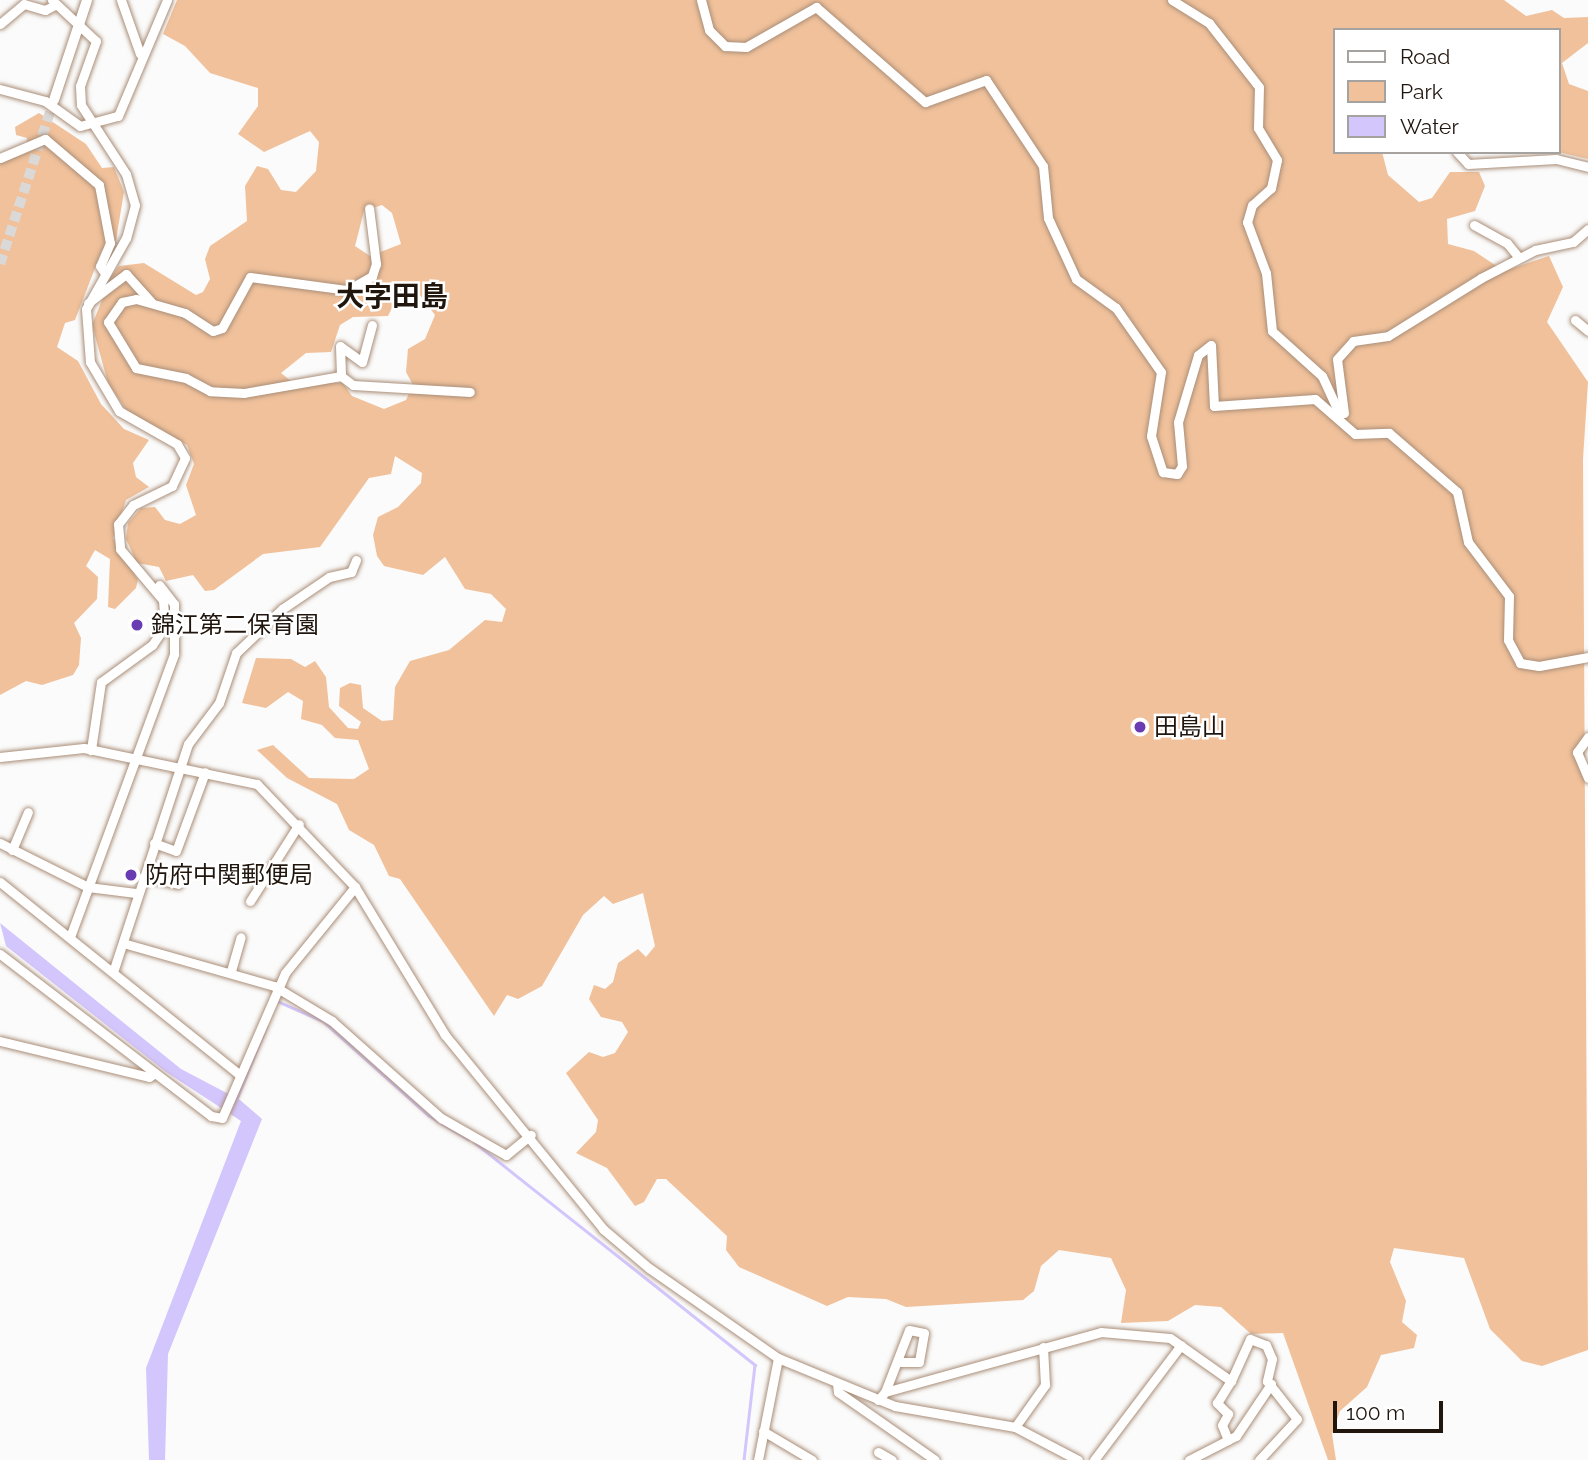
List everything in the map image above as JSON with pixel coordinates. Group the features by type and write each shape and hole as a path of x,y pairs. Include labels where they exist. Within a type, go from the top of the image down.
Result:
{"main road":[{"path":"54,100 87,0"}],"street":[{"path":"121,0 140,42 140,59"},
{"path":"0,89 45,101 75,125 92,128 124,110 140,59 167,0"},
{"path":"701,0 709,30 725,46 746,47 816,7 918,99 938,102 980,78 993,87 1043,166 1048,218 1076,279 1116,308 1161,372 1151,436 1163,472 1177,474 1182,466 1178,422 1207,344 1214,351 1214,406 1268,407 1305,398 1325,405 1355,434 1389,433 1457,492 1468,542 1509,596 1514,658 1532,666 1588,657"},
{"path":"1172,0 1209,23 1259,87 1258,128 1278,160 1270,188 1252,205 1247,222 1266,273 1272,331 1322,376 1342,422"},
{"path":"0,24 24,4 45,10 54,3 79,21 96,41 80,96 92,128 133,194 132,224 88,303 86,348 103,388 128,420 168,438 185,458 172,486 133,505 118,524 120,549 163,600 165,626 152,645 101,682 91,750"},
{"path":"0,158 45,139 99,185 110,243 100,265 104,272"},
{"path":"1459,154 1468,164 1556,159 1588,167"},
{"path":"369,208 376,264 372,276 348,290 250,277 231,320 213,331 152,303 122,302 108,322 136,368 229,393 341,376 361,386 470,392"},
{"path":"1474,225 1507,243 1519,258"},
{"path":"1342,422 1337,359 1353,341 1398,331 1519,258 1573,242 1588,229"},
{"path":"88,303 126,274 152,303"},
{"path":"1575,320 1588,331"},
{"path":"341,376 340,346 362,362 372,326"},
{"path":"113,972 136,893 194,731 216,708 233,674 239,648 316,584 351,572 356,560"},
{"path":"70,937 174,642 174,604 141,574"},
{"path":"1588,737 1577,752 1588,778"},
{"path":"0,757 91,750 180,771 247,777 299,824 355,887 444,1035 531,1135 603,1229 741,1338 778,1358 878,1400 1015,1427 1078,1460"},
{"path":"154,843 176,851 205,772"},
{"path":"12,850 28,812"},
{"path":"250,901 299,824"},
{"path":"0,843 88,887 136,893"},
{"path":"144,876 178,884"},
{"path":"0,882 239,1074"},
{"path":"0,954 211,1116 222,1118 276,990 355,887"},
{"path":"231,971 241,937"},
{"path":"123,943 231,971 276,990 332,1021 441,1118 506,1154 531,1135"},
{"path":"0,1041 149,1077 155,1073"},
{"path":"885,1392 1101,1332 1155,1333 1181,1345 1231,1381"},
{"path":"1189,1460 1228,1440 1244,1428 1271,1384 1272,1359 1266,1345 1250,1339 1231,1381 1217,1403 1228,1413 1223,1425 1228,1440"},
{"path":"1094,1460 1181,1345"},
{"path":"1015,1427 1045,1385 1043,1347"},
{"path":"758,1460 778,1358"},
{"path":"878,1400 900,1362"},
{"path":"837,1384 838,1392 935,1460"},
{"path":"1259,1460 1297,1419 1271,1384"},
{"path":"763,1431 812,1460"},
{"path":"878,1452 892,1460"}],"green space":[{"path":"177,0 1504,0 1526,16 1552,10 1564,18 1588,17 1588,43 1562,63 1569,84 1588,91 1588,159 1560,152 1560,28 1332,28 1332,154 1383,154 1388,175 1419,202 1432,198 1450,172 1479,172 1485,186 1475,211 1447,219 1448,244 1474,251 1504,271 1549,256 1563,287 1547,322 1588,382 1583,459 1588,1350 1542,1366 1522,1361 1490,1329 1464,1258 1394,1248 1390,1262 1406,1301 1402,1322 1417,1335 1414,1348 1381,1355 1367,1387 1340,1411 1332,1434 1336,1460 1328,1460 1283,1333 1251,1334 1221,1307 1195,1305 1168,1321 1121,1323 1126,1290 1111,1258 1059,1250 1041,1266 1034,1291 1023,1300 906,1307 886,1299 848,1297 827,1306 739,1267 726,1250 727,1236 666,1179 657,1179 644,1202 635,1206 607,1168 576,1153 596,1132 598,1120 566,1073 589,1052 603,1057 615,1053 628,1032 622,1022 601,1017 589,999 594,985 605,989 613,982 618,963 638,949 646,957 655,946 643,893 613,904 604,896 583,915 542,986 518,999 507,995 494,1016 400,879 389,876 374,845 349,830 337,804 287,778 257,750 273,745 309,778 354,779 369,769 358,740 335,738 322,725 301,719 303,701 288,692 266,708 242,703 256,658 291,659 305,667 315,661 326,677 329,707 348,728 358,729 361,722 339,706 340,688 350,683 361,685 363,708 382,721 393,720 395,687 410,661 449,650 485,620 502,622 506,609 491,594 465,589 445,557 423,575 384,566 377,556 373,535 378,517 398,507 421,483 422,473 395,456 391,474 369,478 320,547 263,554 214,590 205,591 193,575 166,581 159,567 137,563 126,539 128,523 141,508 155,507 165,520 180,524 196,515 186,485 194,464 187,445 128,413 108,383 92,325 112,275 119,266 144,263 196,295 203,292 210,279 205,259 210,246 247,221 245,186 257,166 268,169 281,190 296,192 316,171 319,142 310,131 264,152 238,134 258,106 258,88 210,73 185,46 163,34","holes":["382,205 392,213 401,244 370,256 355,246 364,211","403,286 417,291 435,315 425,339 408,349 406,372 413,385 406,400 384,409 352,396 343,383 291,381 281,373 306,353 331,352 340,325 353,317 388,316"]},
{"path":"39,113 86,144 102,168 114,167 124,192 116,240 102,250 75,320 65,323 57,347 78,361 101,404 124,429 149,440 133,463 136,477 149,487 126,500 113,538 138,580 136,588 115,609 108,607 110,559 95,550 86,566 98,577 97,599 74,623 81,638 79,665 73,675 42,685 26,681 0,695 0,163 26,149 27,138 16,135 15,127"}],"water":[{"path":"0,923 181,1069 240,1100 262,1119 168,1354 165,1460 149,1460 146,1368 241,1121 166,1072 6,946"}],"waterway":[{"path":"277,1001 323,1021 428,1115 468,1139"},
{"path":"237,1098 266,1027"},
{"path":"474,1142 755,1365 744,1460"}],"tunnel":[{"path":"0,264 54,100"}],"place":[{"name":"錦江第二保育園","path":"137,625"},
{"name":"田島山","path":"1140,727"},
{"name":"防府中関郵便局","path":"131,875"}],"district":[{"name":"大字田島","path":"392,297"}]}
